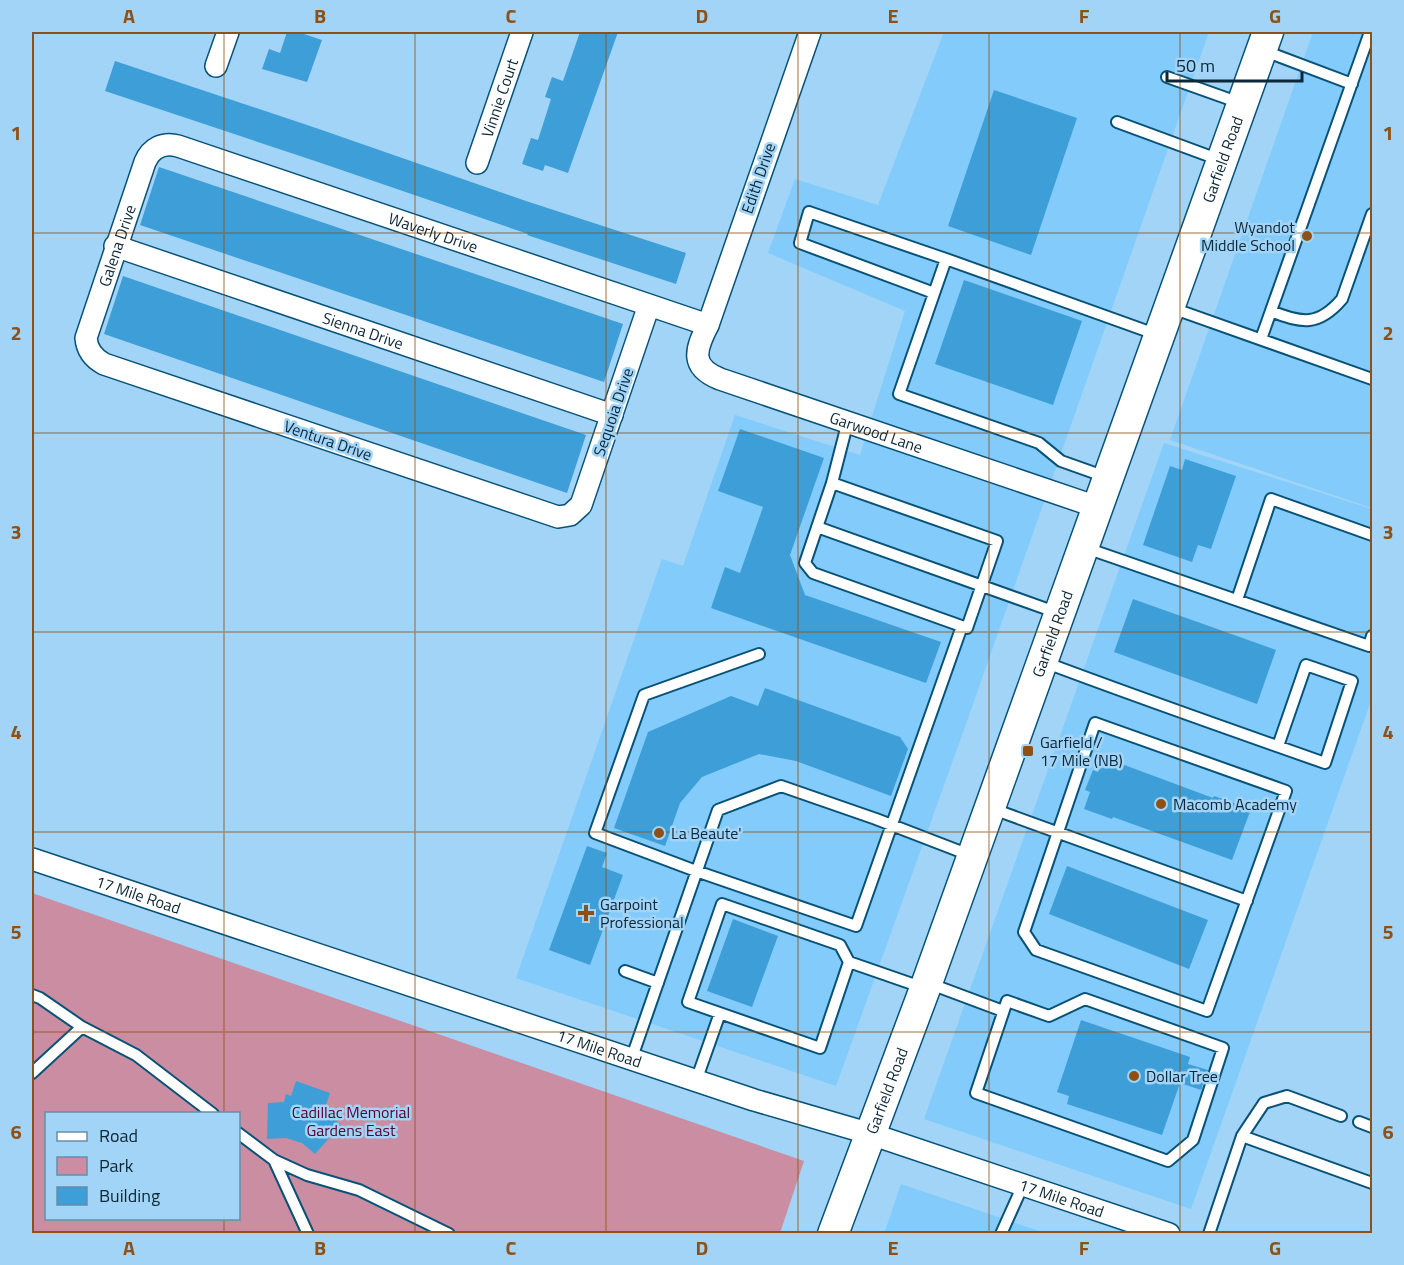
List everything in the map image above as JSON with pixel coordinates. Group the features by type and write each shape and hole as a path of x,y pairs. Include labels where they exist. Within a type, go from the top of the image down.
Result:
{"main road":[{"name":"Garfield Road","path":"833,1233 926,986 1265,41"}],"street":[{"path":"216,66 228,32"},
{"name":"Vinnie Court","path":"477,163 522,32"},
{"name":"Edith Drive","path":"708,325 810,32"},
{"name":"Waverly Drive","path":"159,146 178,146 708,325"},
{"name":"Galena Drive","path":"90,352 86,345 87,330 115,246 148,154 159,146"},
{"name":"Sienna Drive","path":"115,246 612,415"},
{"name":"Sequoia Drive","path":"570,515 581,505 649,305"},
{"name":"Garwood Lane","path":"708,325 699,342 697,352 699,363 705,373 1096,507"},
{"name":"Ventura Drive","path":"90,352 104,364 536,511 558,517 570,515"},
{"name":"17 Mile Road","path":"32,859 754,1101 871,1134 1169,1233"}],"lane":[{"path":"1261,339 1370,32"},
{"path":"1265,41 1352,84"},
{"path":"1167,77 1242,104"},
{"path":"1116,122 1222,160"},
{"path":"934,293 800,243 808,212 1158,336"},
{"path":"1271,311 1304,322 1320,318 1333,310 1342,299 1372,214"},
{"path":"945,259 899,394 1039,443 1061,461 1107,478"},
{"path":"1169,307 1372,379"},
{"path":"832,483 997,541 967,628 813,573 805,563 832,483 848,421"},
{"path":"1237,600 1271,499 1372,535"},
{"path":"817,526 1059,613"},
{"path":"1083,547 1369,646 1372,636"},
{"path":"759,654 644,695 595,833 696,871 856,926 962,626"},
{"path":"1041,661 1325,763 1352,681 1306,664 1278,746"},
{"path":"1095,723 1286,791 1247,901 1208,1011 1036,950 1024,932 1095,723"},
{"path":"631,1060 717,810 781,786 972,856"},
{"path":"990,808 1247,901"},
{"path":"849,962 820,1048 688,1002 722,904 840,945 849,962 1003,1011"},
{"path":"625,971 658,982"},
{"path":"32,995 82,1027 136,1055 212,1112"},
{"path":"1085,999 1223,1048 1193,1140 1168,1161 976,1093 1003,1011 1006,1001 1049,1016 1085,999"},
{"path":"696,1081 720,1013"},
{"path":"32,1073 82,1027"},
{"path":"1209,1233 1242,1136 1264,1103 1287,1096 1341,1116"},
{"path":"1359,1122 1372,1127"},
{"path":"240,1134 274,1160 306,1175 359,1190 449,1233"},
{"path":"1242,1136 1372,1183"},
{"path":"274,1160 308,1233"},
{"path":"1000,1233 1023,1185"}],"shaded area":[{"path":"944,32 1209,32 836,1086 516,978 662,559 683,566 735,415 860,455 905,311 768,253 795,179 878,205"},
{"name":"Wyandot Middle School","path":"1313,32 1372,32 1372,508 1170,440"},
{"path":"1164,443 1372,509 1372,698 1191,1209 924,1119"},
{"path":"901,1184 1045,1233 884,1234"}],"green space":[{"name":"Cadillac Memorial Gardens East","path":"32,893 804,1161 780,1233 32,1234"}],"building":[{"path":"287,32 298,32 322,40 307,82 262,69 269,49 280,53"},
{"path":"580,32 618,32 568,173 545,165 543,171 522,164 531,138 538,140 551,99 545,97 552,77 563,81"},
{"path":"115,61 686,253 676,284 105,91"},
{"path":"994,90 1077,118 1031,255 948,226"},
{"path":"159,167 623,324 604,382 140,225"},
{"path":"123,276 586,435 567,493 104,334"},
{"path":"964,280 1082,321 1053,405 935,364"},
{"path":"740,429 824,458 790,555 805,595 941,642 926,683 711,608 725,567 740,573 763,507 718,491"},
{"path":"1185,459 1236,476 1211,549 1198,545 1192,562 1143,545 1170,466 1182,470"},
{"path":"1133,599 1276,650 1257,704 1114,652"},
{"path":"765,688 900,737 908,749 891,796 796,761 759,754 702,777 680,803 665,846 614,828 648,732 731,696 758,706"},
{"name":"Macomb Academy","path":"1103,757 1213,798 1214,796 1251,809 1232,860 1113,817 1112,819 1084,809 1090,792 1085,790 1093,770 1098,772"},
{"name":"Garpoint Professional","path":"587,846 607,853 602,867 623,875 590,965 549,950"},
{"path":"1067,866 1208,920 1189,969 1049,914"},
{"path":"733,919 778,936 752,1007 707,991"},
{"name":"Dollar Tree","path":"1081,1020 1190,1057 1188,1064 1208,1070 1201,1090 1180,1083 1162,1135 1067,1104 1069,1096 1057,1092"},
{"path":"296,1081 330,1093 325,1108 331,1110 330,1115 341,1125 315,1154 302,1143 286,1138 267,1139 268,1103 284,1102 286,1094 291,1096"}],"place":[{"name":"Wyandot Middle School","path":"1307,236"},
{"name":"Garfield / 17 Mile (NB)","path":"1028,751"},
{"name":"Macomb Academy","path":"1161,804"},
{"name":"La Beaute'","path":"659,833"},
{"name":"Garpoint Professional","path":"586,913"},
{"name":"Dollar Tree","path":"1134,1076"}]}
